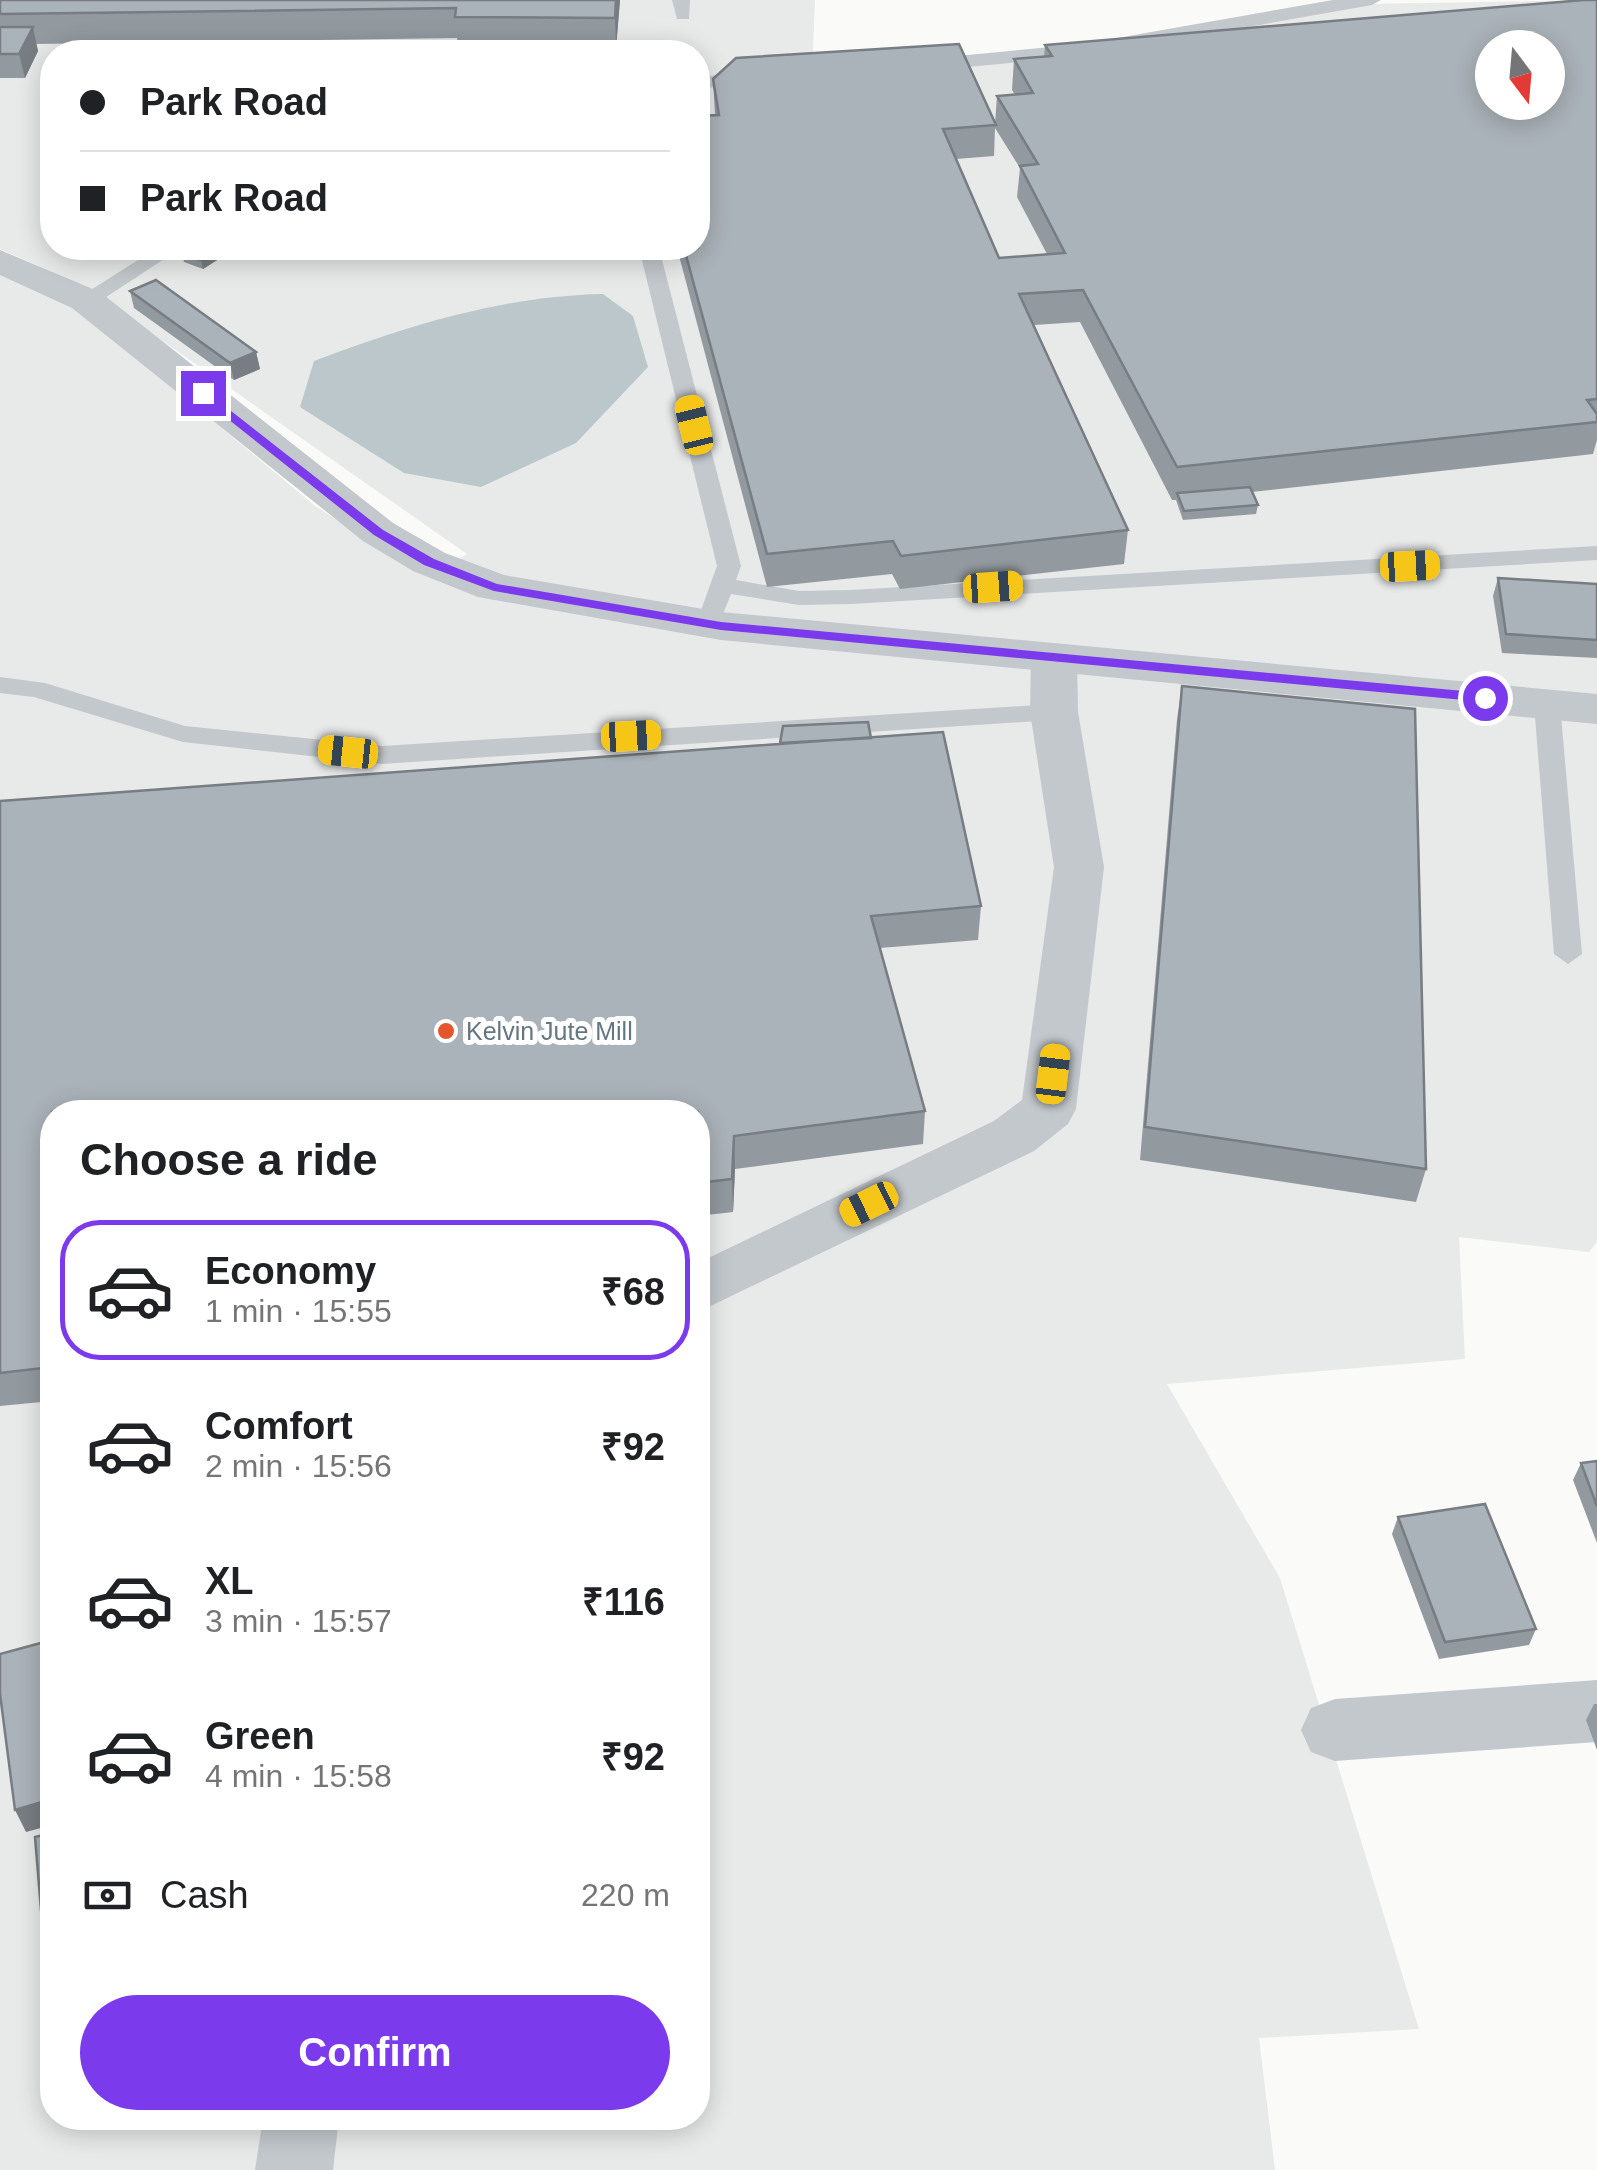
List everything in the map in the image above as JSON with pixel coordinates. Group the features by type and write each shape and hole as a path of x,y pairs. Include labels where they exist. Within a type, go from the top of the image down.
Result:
{"street":[{"path":"0,261 86,300 378,532 429,562 494,587 715,604 1054,659 1597,708"},
{"path":"710,1283 1014,1136 1048,1109 1079,867 1054,712 1054,659"},
{"path":"1335,1730 1597,1712"},
{"path":"294,2170 299,2130"}],"lane":[{"path":"908,66 1083,50 1272,14 1372,0"},
{"path":"710,81 773,77"},
{"path":"86,300 151,260"},
{"path":"652,260 729,566 715,604 1597,553"},
{"path":"0,685 36,688 183,734 382,755 650,734 1054,712"},
{"path":"1547,704 1568,954"}],"shaded area":[{"path":"0,0 815,0 812,75 1035,60 1364,4 1597,0 1597,1242 1589,1252 1459,1237 1465,1359 1167,1384 1280,1578 1419,2029 1259,2038 1275,2170 305,2170 310,2130 710,2130 710,1100 40,1100 40,2130 267,2130 260,2170 0,2170 0,273 74,305 315,506 417,571 431,577 467,554 84,286 0,249"},
{"path":"603,294 633,316 648,367 576,443 481,487 404,473 300,407 314,361 456,315 528,300"}],"building":[{"path":"0,0 616,0 615,18 455,17 456,8 0,14"},
{"path":"1597,0 1597,399 1587,400 1597,414 1597,422 1177,467 1083,290 1019,294 1128,530 901,556 893,541 767,554 687,260 710,260 710,115 719,115 713,79 736,58 959,44 996,125 943,129 999,258 1065,253 1020,166 1038,164 997,96 1033,93 1014,59 1052,56 1045,45"},
{"path":"0,27 33,27 19,54 0,54"},
{"path":"156,280 256,352 230,363 130,291"},
{"path":"1250,487 1258,505 1184,511 1177,493"},
{"path":"1498,578 1597,584 1597,640 1506,634"},
{"path":"1182,686 1415,709 1426,1169 1145,1127"},
{"path":"868,722 871,738 780,743 783,726"},
{"name":"Kelvin Jute Mill","path":"943,732 981,906 871,916 925,1111 734,1136 732,1179 710,1182 710,1100 40,1100 40,1368 0,1373 0,801"},
{"path":"1597,1461 1597,1506 1581,1463"},
{"path":"1485,1504 1536,1629 1445,1642 1398,1517"},
{"path":"40,1643 40,1803 15,1810 0,1694 0,1654"},
{"path":"40,1836 40,1898 35,1837"}],"place":[{"name":"Kelvin Jute Mill","path":"446,1031"}],"route":[{"path":"203,393 378,532 429,562 494,587 721,626 1485,698"}]}
